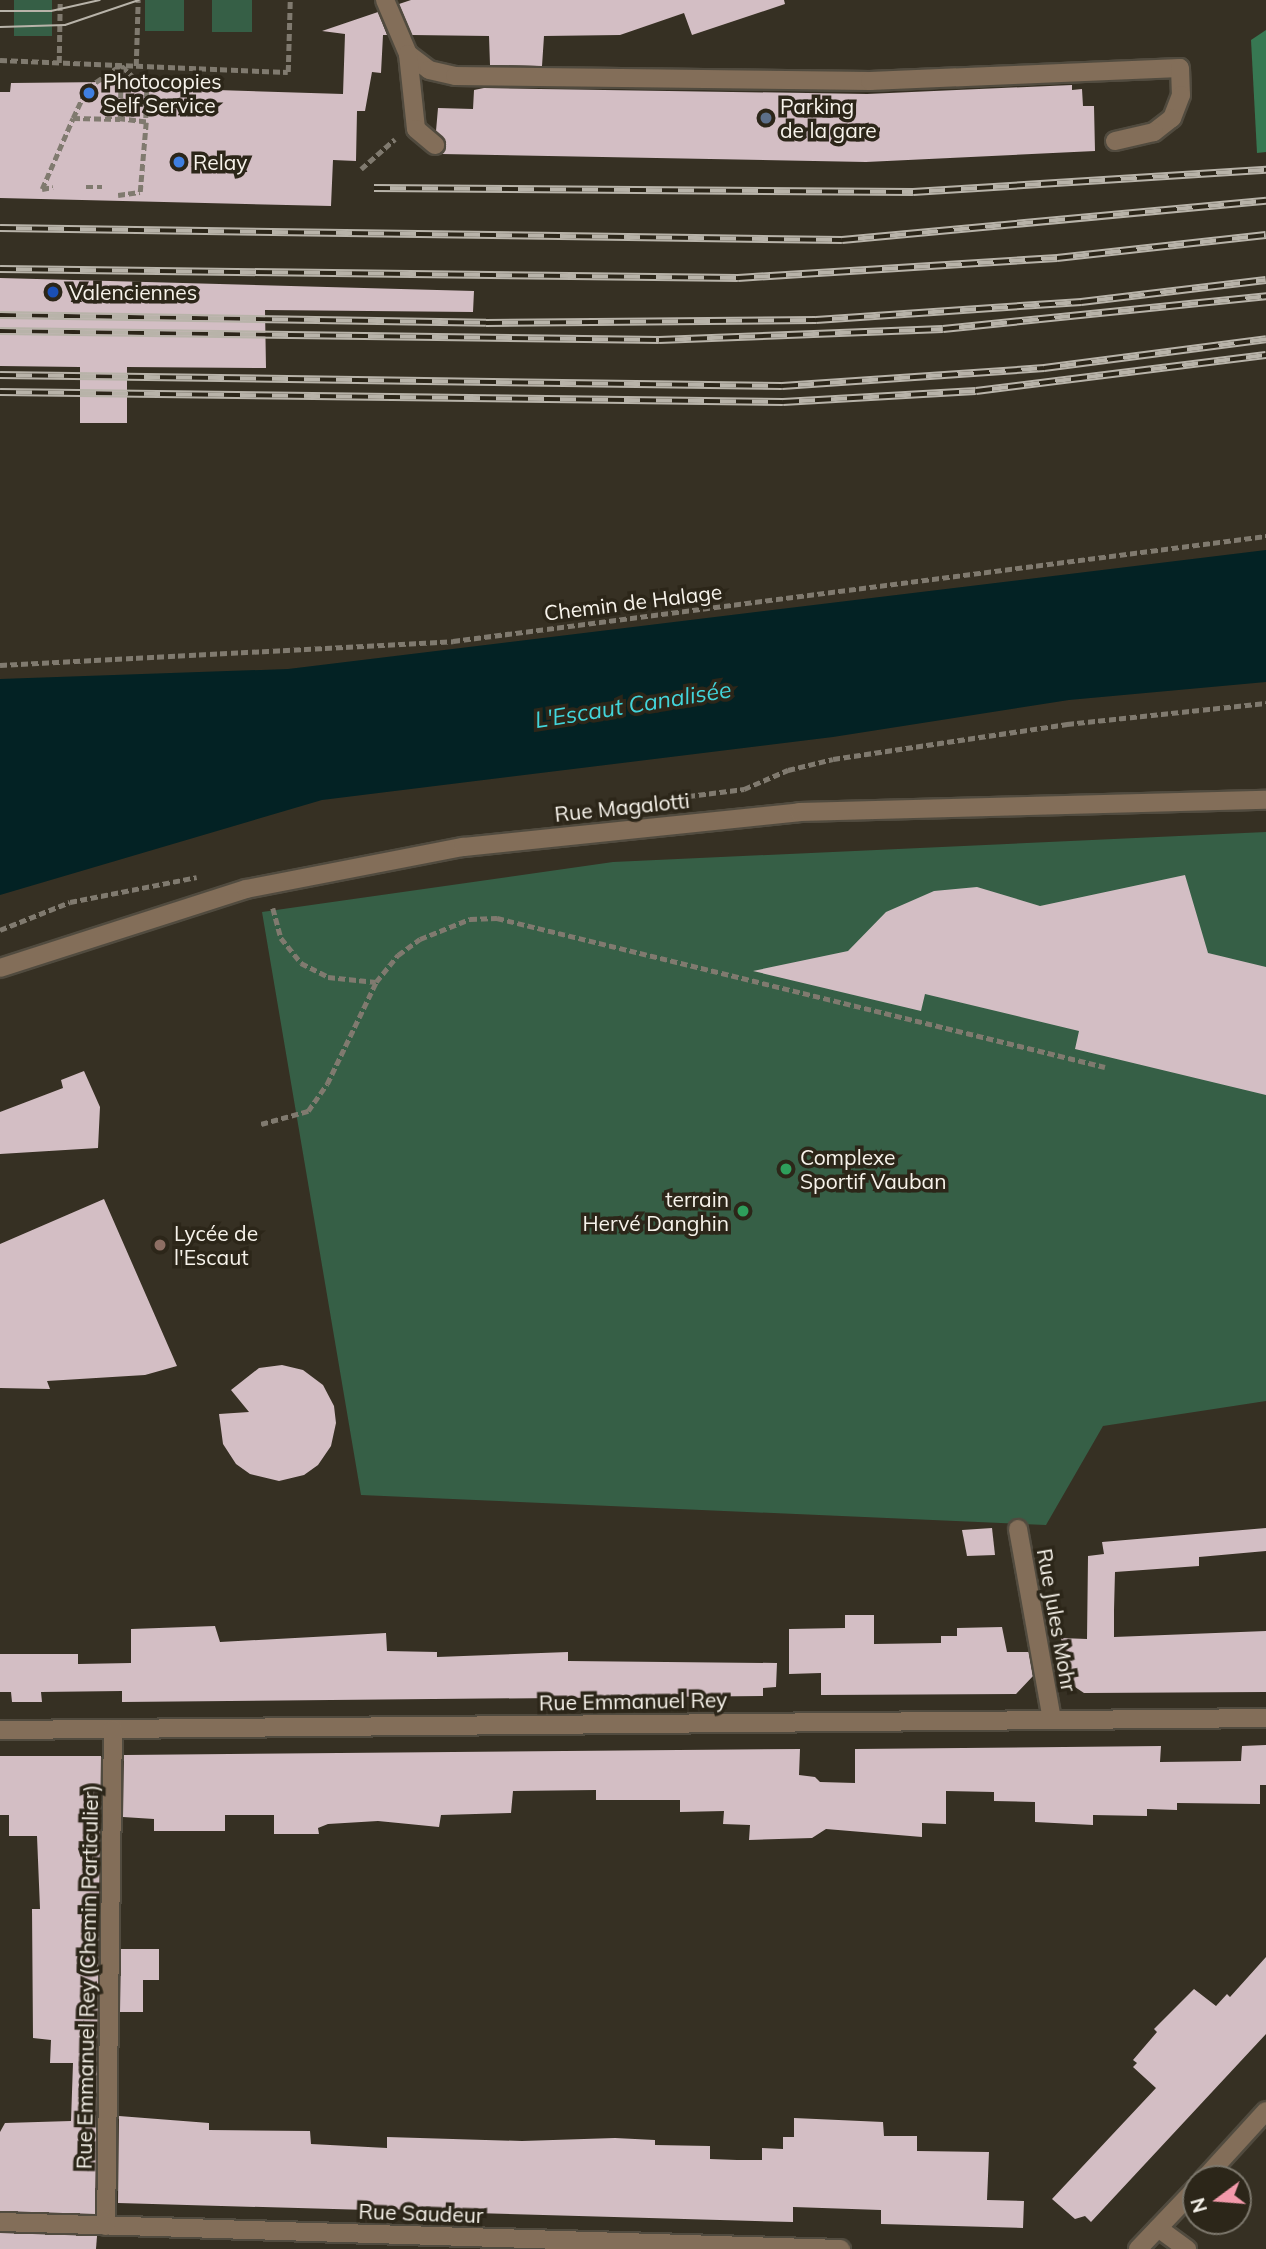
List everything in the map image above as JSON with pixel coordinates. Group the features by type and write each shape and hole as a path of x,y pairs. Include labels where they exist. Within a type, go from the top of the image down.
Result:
{"street":[{"path":"386,0 408,54 414,122 420,136 435,145"},
{"path":"408,54 429,70 455,76 870,81 1180,68 1181,95 1172,118 1154,132 1115,141"},
{"name":"Rue Magalotti","path":"0,968 267,884 463,847 799,812 1266,800"},
{"name":"Rue Jules Mohr","path":"1018,1529 1052,1719"},
{"name":"Rue Emmanuel Rey","path":"0,1730 1266,1718"},
{"name":"Rue Emmanuel Rey (Chemin Particulier)","path":"106,2226 113,1729"},
{"path":"1217,2165 1266,2111"},
{"path":"1138,2249 1182,2203"},
{"name":"Rue Saudeur","path":"0,2222 841,2249"},
{"path":"1158,2228 1187,2249"}],"path":[{"path":"59,63 60,0"},
{"path":"136,66 138,0"},
{"path":"0,60 288,72 290,0"},
{"path":"53,187 41,189 87,88 121,65"},
{"path":"120,119 121,65"},
{"path":"118,195 139,192 146,122 146,90 121,65"},
{"path":"73,118 146,122"},
{"path":"361,169 414,122"},
{"path":"86,187 102,187"},
{"name":"Chemin de Halage","path":"0,665 453,641 1266,536"},
{"path":"744,789 788,770 833,759 1067,724 1266,703"},
{"path":"267,884 281,938 301,963 328,977 376,982"},
{"path":"261,1124 308,1111 327,1084 376,982 398,955 420,939 470,919 497,918 1105,1067"}],"green space":[{"path":"14,0 52,0 52,36 14,36"},
{"path":"145,0 184,0 184,31 145,31"},
{"path":"212,0 252,0 252,32 212,32"},
{"path":"1266,30 1266,152 1257,153 1251,40"},
{"name":"Complexe Sportif Vauban","path":"1266,832 1266,1401 1103,1426 1046,1525 361,1495 262,912 613,862"}],"water":[{"name":"L'Escaut Canalisée","path":"1266,550 1266,682 1069,700 833,737 322,800 0,895 0,679 288,669"}],"building":[{"path":"411,0 784,0 785,4 692,35 684,13 620,35 544,36 542,66 490,65 489,36 412,35 399,4"},
{"path":"378,12 387,35 383,35 381,73 372,72 365,111 357,111 356,161 333,160 331,206 0,198 0,92 10,92 11,83 107,82 124,87 343,94 345,34 322,31"},
{"name":"Parking de la gare","path":"1072,85 1072,90 1082,89 1083,106 1094,106 1095,151 866,162 441,154 446,142 436,131 438,108 473,109 474,90 484,88 867,94"},
{"path":"0,278 474,291 473,312 265,310 266,368 127,367 127,423 80,423 80,367 0,366"},
{"path":"1185,875 1208,953 1266,967 1266,1095 1075,1049 1079,1031 925,994 921,1011 753,971 848,951 886,912 934,891 977,887 1040,906"},
{"path":"84,1071 100,1107 98,1148 0,1154 0,1112 63,1088 61,1080"},
{"path":"104,1199 177,1366 145,1375 47,1381 50,1389 0,1388 0,1244"},
{"path":"282,1365 303,1370 323,1385 334,1406 336,1423 331,1446 318,1465 304,1475 279,1481 250,1474 236,1464 223,1444 219,1414 249,1412 231,1390 259,1368"},
{"path":"992,1528 995,1555 967,1556 962,1530"},
{"path":"1266,1528 1266,1551 1199,1557 1199,1566 1115,1572 1114,1637 1266,1631 1266,1692 1084,1693 1069,1683 1061,1638 1087,1639 1088,1556 1104,1554 1102,1542"},
{"path":"845,1615 874,1615 874,1644 941,1643 941,1636 957,1636 957,1628 1002,1627 1007,1652 1029,1652 1033,1676 1016,1694 821,1695 821,1673 789,1674 789,1629 845,1628"},
{"path":"215,1626 220,1642 386,1633 387,1651 437,1652 437,1657 568,1652 568,1661 777,1663 776,1687 763,1688 763,1696 122,1702 122,1691 41,1692 42,1702 12,1702 11,1692 0,1692 0,1654 78,1654 78,1664 131,1663 131,1629"},
{"path":"1266,1745 1266,1785 1260,1785 1260,1804 1177,1803 1177,1810 1147,1809 1147,1816 1093,1815 1093,1825 1035,1822 1035,1802 994,1801 994,1792 946,1791 946,1824 922,1823 922,1837 826,1829 812,1838 749,1840 750,1825 723,1824 724,1811 680,1812 680,1800 596,1800 596,1790 513,1791 511,1813 441,1815 439,1827 378,1821 328,1824 318,1828 319,1834 274,1834 274,1815 225,1815 225,1831 154,1831 154,1819 123,1817 124,1755 800,1749 799,1775 815,1777 820,1782 855,1783 855,1749 1161,1746 1160,1762 1241,1761 1242,1746"},
{"path":"0,1756 101,1756 95,2214 0,2211 0,2132 5,2123 71,2121 73,2063 50,2063 51,2040 33,2038 32,1909 40,1909 37,1836 9,1836 9,1815 0,1815"},
{"path":"121,1949 159,1949 159,1980 143,1980 143,2012 120,2012"},
{"path":"1266,1957 1266,2034 1091,2222 1085,2216 1075,2219 1052,2199 1156,2088 1133,2067 1137,2063 1133,2060 1157,2032 1154,2029 1194,1989 1216,2006 1227,1994 1230,1997"},
{"path":"119,2116 209,2123 209,2130 310,2131 311,2144 387,2148 387,2137 522,2141 615,2138 655,2140 655,2145 710,2146 710,2159 737,2160 762,2160 762,2148 783,2149 783,2137 794,2137 794,2118 883,2122 884,2136 917,2136 917,2151 989,2152 987,2200 1024,2201 1023,2228 881,2224 881,2210 793,2207 793,2222 118,2203"},
{"path":"0,2233 97,2236 96,2249 0,2249"}],"tram line":[{"path":"0,11 51,11 100,0"},
{"path":"0,27 65,25 139,0"}],"railway":[{"path":"374,188 913,192 1266,170"},
{"path":"0,228 842,240 1266,201"},
{"path":"0,269 738,278 1057,258 1266,235"},
{"path":"0,315 486,323 816,320 1081,302 1266,280"},
{"path":"0,331 659,340 943,329 1266,296"},
{"path":"0,375 782,386 1044,368 1266,339"},
{"path":"0,392 783,402 976,391 1266,355"}],"place":[{"name":"Photocopies Self Service","path":"89,93"},
{"name":"Parking de la gare","path":"766,118"},
{"name":"Relay","path":"179,162"},
{"name":"Valenciennes","path":"53,292"},
{"name":"Complexe Sportif Vauban","path":"786,1169"},
{"name":"terrain Hervé Danghin","path":"743,1211"},
{"name":"Lycée de l'Escaut","path":"160,1245"}]}
